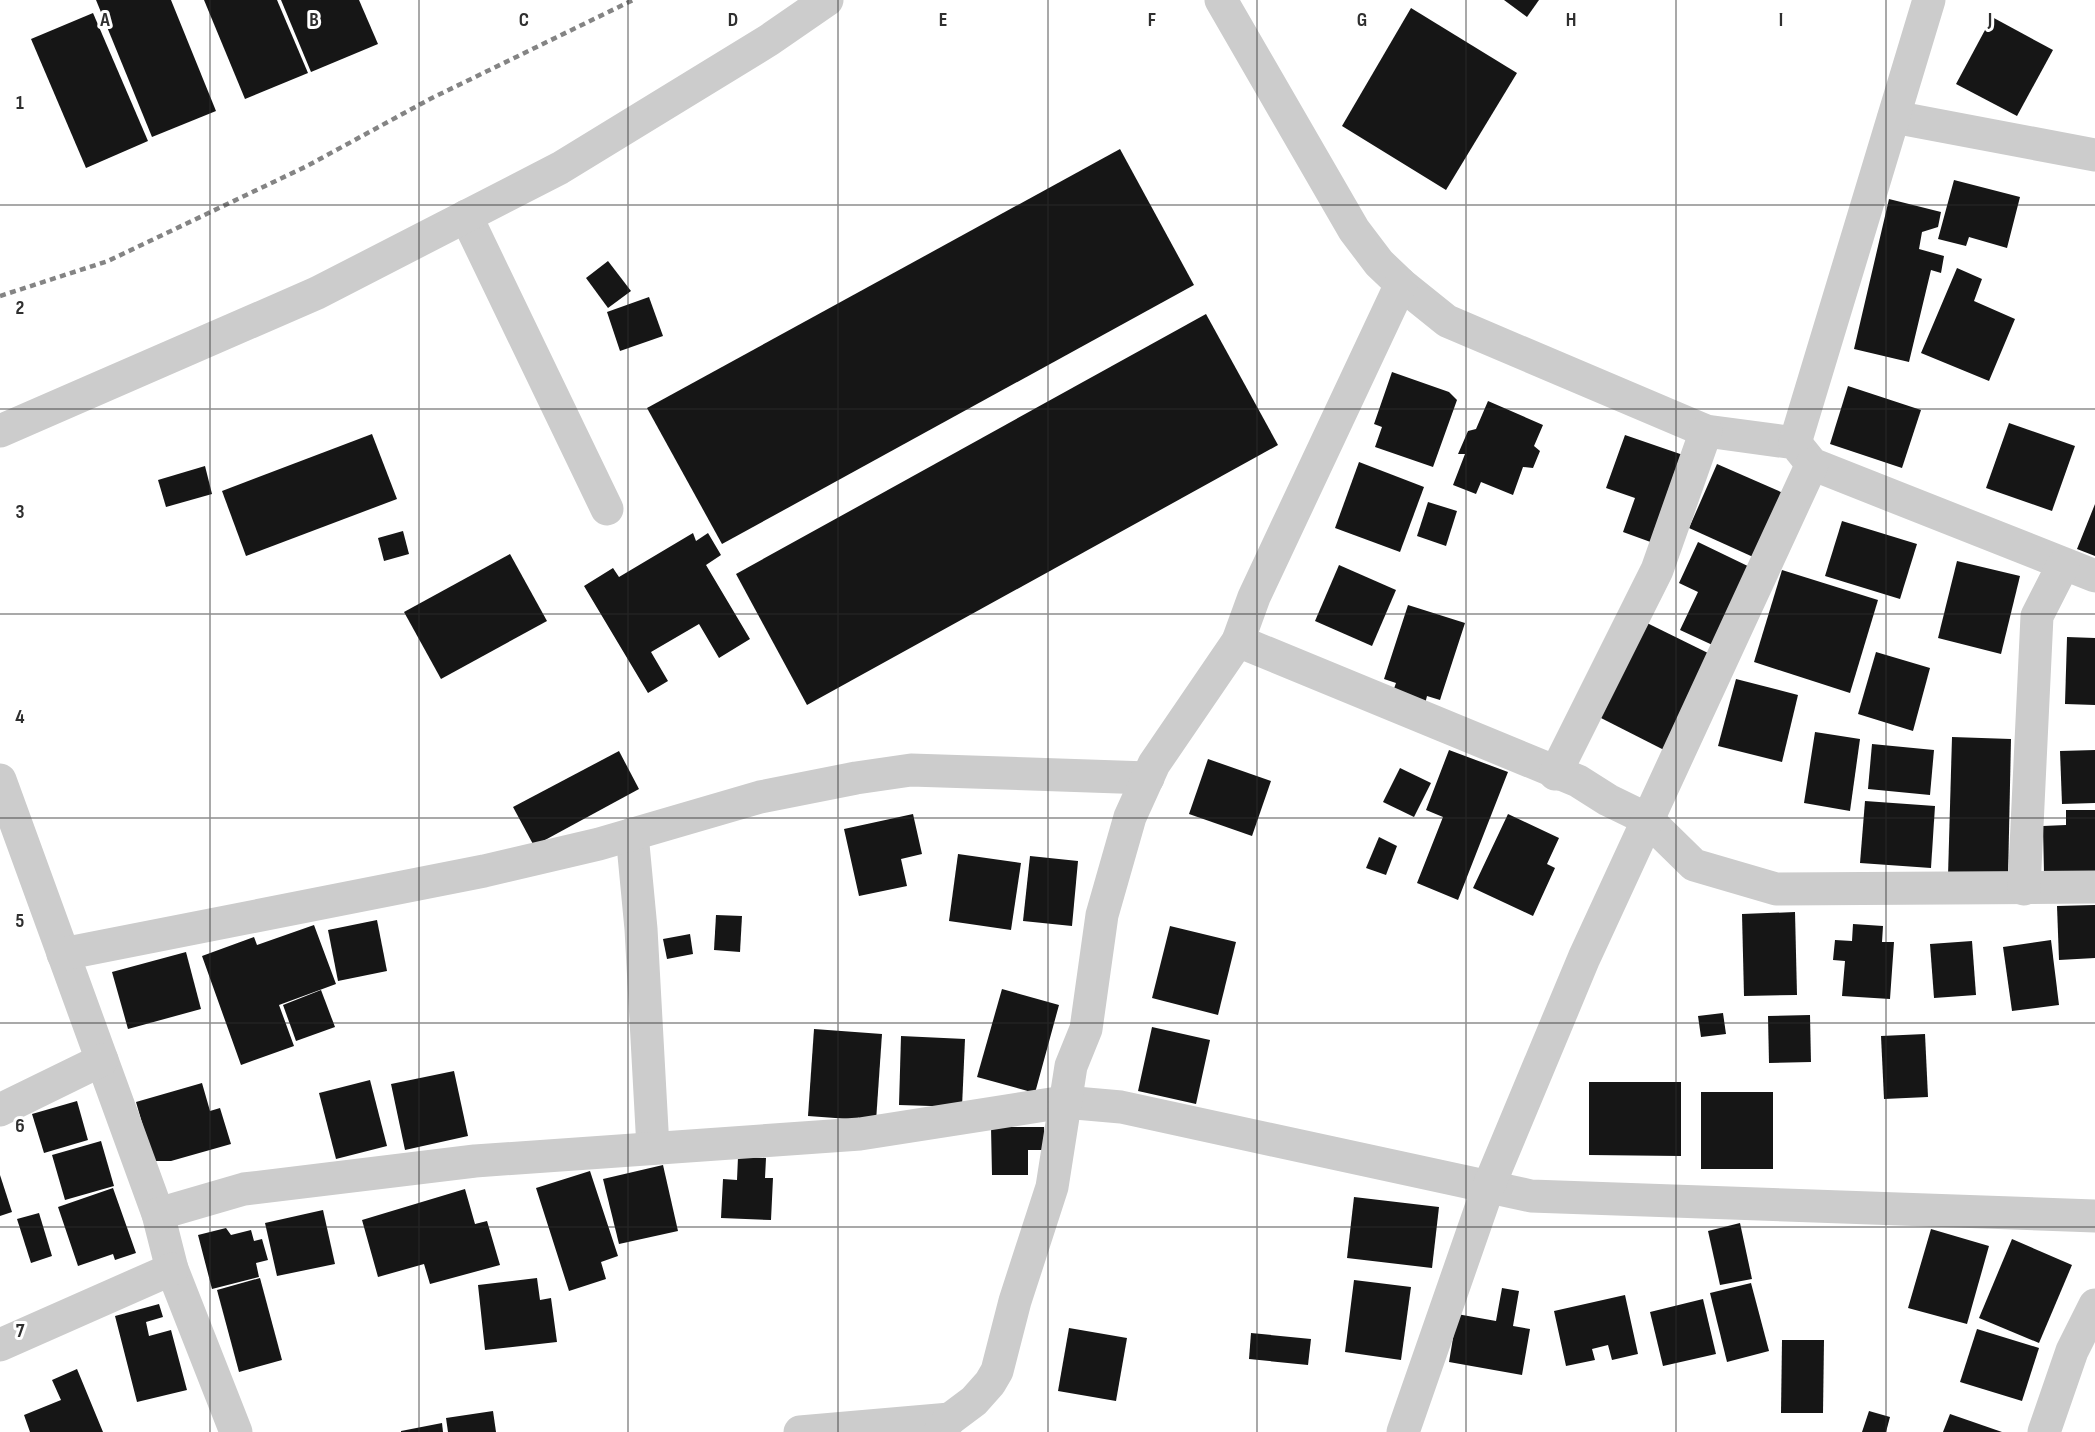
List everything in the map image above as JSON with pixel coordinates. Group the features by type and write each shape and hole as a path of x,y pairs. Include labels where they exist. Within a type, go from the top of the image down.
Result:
{"street":[{"path":"0,431 317,293 560,168 768,40 827,0"},
{"path":"1221,0 1354,230 1379,263 1447,321 1706,431 1804,454 2063,565 2095,576"},
{"path":"1403,1432 1488,1188 1584,958 1647,819 1804,454 1894,117 1929,0"},
{"path":"1894,117 2095,155"},
{"path":"466,216 607,509"},
{"path":"800,1432 945,1425 974,1401 997,1371 1015,1302 1052,1187 1071,1066 1086,1029 1102,915 1130,817 1154,764 1238,641 1254,597 1401,284"},
{"path":"1555,774 1657,570 1706,431"},
{"path":"2024,889 2037,616 2063,565"},
{"path":"1238,641 1555,774 1578,781 1608,800 1647,819 1694,865 1776,889 2095,887"},
{"path":"63,954 484,871 632,834 760,797 911,770 1148,778"},
{"path":"0,782 158,1214 172,1269 236,1432"},
{"path":"632,834 641,929 653,1148"},
{"path":"0,1110 102,1060"},
{"path":"158,1214 244,1189 475,1161 860,1134 1064,1102 1120,1107 1488,1188 1543,1197 2095,1216"},
{"path":"0,1346 172,1269"},
{"path":"2044,1432 2072,1351 2095,1305"}],"building":[{"path":"96,0 171,0 216,111 152,137"},
{"path":"204,0 277,0 308,73 245,99"},
{"path":"281,0 359,0 378,44 311,72"},
{"path":"1504,0 1539,0 1527,17"},
{"path":"1411,8 1517,73 1446,190 1342,126"},
{"path":"93,13 148,141 86,168 31,39"},
{"path":"1992,17 2053,50 2017,116 1956,84"},
{"path":"1120,149 1194,285 722,544 647,408"},
{"path":"1954,180 2020,197 2007,248 1969,237 1966,246 1938,239"},
{"path":"1889,199 1941,212 1938,227 1922,232 1919,249 1944,256 1941,273 1931,270 1909,362 1854,349"},
{"path":"608,261 631,291 608,308 586,278"},
{"path":"1957,268 1982,279 1974,301 2015,319 1989,381 1921,353"},
{"path":"649,297 663,336 620,351 607,312"},
{"path":"1206,314 1278,445 807,705 736,574"},
{"path":"1392,372 1449,392 1457,400 1433,467 1375,447 1382,427 1374,424"},
{"path":"1848,386 1921,410 1902,468 1830,444"},
{"path":"1488,401 1543,425 1534,446 1540,451 1533,468 1523,467 1513,495 1481,482 1476,494 1453,485 1465,454 1458,454 1468,431 1476,429"},
{"path":"2009,423 2075,446 2052,511 1986,488"},
{"path":"372,434 397,499 246,556 222,491"},
{"path":"1625,435 1686,456 1656,544 1623,532 1635,498 1606,488"},
{"path":"1359,462 1424,487 1400,552 1335,528"},
{"path":"1717,464 1790,496 1762,561 1689,528"},
{"path":"205,466 212,494 166,507 158,480"},
{"path":"1428,502 1457,511 1446,546 1417,536"},
{"path":"2095,504 2095,556 2077,549"},
{"path":"1842,521 1917,544 1900,599 1825,576"},
{"path":"403,531 409,554 384,561 378,538"},
{"path":"693,533 696,541 708,533 721,555 706,565 750,639 719,658 699,624 651,652 668,681 648,693 584,586 613,568 619,577"},
{"path":"1698,542 1756,570 1719,648 1680,630 1698,592 1679,583"},
{"path":"510,554 547,621 441,679 404,612"},
{"path":"1957,561 2020,576 2001,654 1938,638"},
{"path":"1339,565 1396,590 1372,646 1315,621"},
{"path":"1782,570 1878,600 1850,693 1754,662"},
{"path":"1408,605 1465,623 1440,700 1427,696 1424,708 1391,697 1396,683 1384,679"},
{"path":"1645,622 1712,655 1666,751 1599,717"},
{"path":"2067,637 2095,638 2095,705 2065,704"},
{"path":"1876,652 1930,668 1913,731 1858,714"},
{"path":"1736,679 1798,695 1782,762 1718,746"},
{"path":"1815,732 1860,739 1850,811 1804,803"},
{"path":"1952,737 2011,739 2008,878 1948,876"},
{"path":"1872,744 1934,750 1930,795 1868,789"},
{"path":"1449,750 1508,772 1458,900 1417,883 1443,817 1426,810"},
{"path":"2095,750 2095,803 2062,804 2060,751"},
{"path":"619,751 639,789 534,846 513,807"},
{"path":"1208,759 1271,781 1252,836 1189,814"},
{"path":"1400,768 1431,783 1414,817 1383,802"},
{"path":"1865,801 1935,806 1931,868 1860,863"},
{"path":"2066,810 2095,810 2095,873 2044,874 2043,826 2066,825"},
{"path":"913,814 922,854 901,859 907,886 859,896 844,829"},
{"path":"1508,814 1559,838 1547,864 1555,868 1533,916 1473,888"},
{"path":"1379,837 1397,846 1386,875 1366,868"},
{"path":"958,854 1021,863 1011,930 949,921"},
{"path":"1030,856 1078,861 1072,926 1023,921"},
{"path":"2095,905 2095,958 2059,960 2057,906"},
{"path":"1795,912 1797,995 1744,996 1742,914"},
{"path":"716,915 742,916 740,952 714,950"},
{"path":"377,920 387,971 338,981 328,930"},
{"path":"1853,924 1883,926 1882,942 1894,942 1890,999 1842,996 1845,961 1833,960 1835,940 1852,941"},
{"path":"314,925 336,984 279,1005 294,1046 241,1065 202,956 254,937 257,945"},
{"path":"1170,926 1236,942 1218,1015 1152,998"},
{"path":"690,934 693,954 667,959 663,939"},
{"path":"2051,940 2059,1005 2012,1011 2003,947"},
{"path":"1972,941 1976,995 1934,998 1930,944"},
{"path":"186,952 201,1009 128,1029 112,972"},
{"path":"1002,989 1059,1005 1035,1093 977,1077"},
{"path":"321,990 335,1027 296,1041 283,1005"},
{"path":"1723,1013 1726,1034 1701,1037 1698,1016"},
{"path":"1810,1015 1811,1062 1769,1063 1768,1016"},
{"path":"1152,1027 1210,1040 1196,1104 1138,1091"},
{"path":"814,1029 882,1034 876,1121 808,1116"},
{"path":"1925,1034 1928,1097 1884,1099 1881,1036"},
{"path":"901,1036 965,1039 962,1107 899,1105"},
{"path":"454,1071 468,1136 405,1150 391,1084"},
{"path":"370,1080 387,1146 336,1159 319,1093"},
{"path":"1589,1082 1681,1082 1681,1156 1589,1155"},
{"path":"202,1083 210,1111 220,1108 231,1144 171,1161 153,1161 136,1102"},
{"path":"1701,1092 1773,1092 1773,1169 1701,1169"},
{"path":"77,1101 88,1140 44,1153 32,1114"},
{"path":"991,1127 1044,1127 1045,1150 1028,1150 1028,1175 992,1175"},
{"path":"101,1141 114,1186 65,1200 52,1155"},
{"path":"738,1157 766,1158 765,1178 773,1178 771,1220 721,1218 723,1179 737,1180"},
{"path":"663,1165 678,1231 619,1244 603,1179"},
{"path":"590,1171 618,1256 601,1262 606,1279 569,1291 536,1188"},
{"path":"0,1175 12,1212 0,1216"},
{"path":"113,1188 136,1253 115,1260 113,1254 78,1266 58,1207"},
{"path":"465,1189 475,1224 487,1221 500,1265 430,1284 424,1264 378,1277 362,1220"},
{"path":"1354,1197 1439,1207 1432,1268 1347,1258"},
{"path":"323,1210 335,1264 277,1276 265,1223"},
{"path":"39,1213 52,1256 31,1263 17,1219"},
{"path":"1740,1223 1752,1279 1720,1285 1708,1231"},
{"path":"226,1228 231,1235 251,1230 254,1241 262,1239 268,1260 256,1263 259,1277 212,1289 198,1235"},
{"path":"1931,1229 1989,1246 1967,1324 1908,1308"},
{"path":"2012,1239 2072,1265 2039,1343 1979,1318"},
{"path":"260,1278 282,1360 239,1372 217,1290"},
{"path":"537,1278 540,1300 551,1298 557,1342 485,1350 478,1285"},
{"path":"1354,1280 1411,1287 1401,1360 1345,1352"},
{"path":"1751,1283 1769,1351 1727,1362 1710,1293"},
{"path":"1502,1288 1519,1291 1513,1326 1530,1329 1522,1375 1449,1362 1457,1314 1496,1321"},
{"path":"1625,1295 1638,1354 1612,1360 1608,1345 1592,1349 1595,1360 1566,1366 1554,1311"},
{"path":"1703,1299 1716,1354 1663,1366 1650,1312"},
{"path":"159,1304 163,1317 146,1322 149,1336 171,1330 187,1390 137,1402 115,1316"},
{"path":"1069,1328 1127,1338 1116,1401 1058,1391"},
{"path":"1977,1329 2039,1348 2022,1401 1960,1382"},
{"path":"1251,1333 1311,1339 1308,1365 1249,1359"},
{"path":"1782,1340 1824,1340 1823,1413 1781,1413"},
{"path":"77,1369 103,1432 30,1432 24,1415 61,1400 52,1380"},
{"path":"493,1411 496,1432 448,1432 446,1418"},
{"path":"1869,1411 1890,1417 1886,1432 1862,1432"},
{"path":"1950,1414 2002,1432 1943,1432"},
{"path":"442,1423 443,1432 401,1432 401,1431"}],"railway":[{"path":"0,296 108,261 307,166 430,99 633,0"}]}
